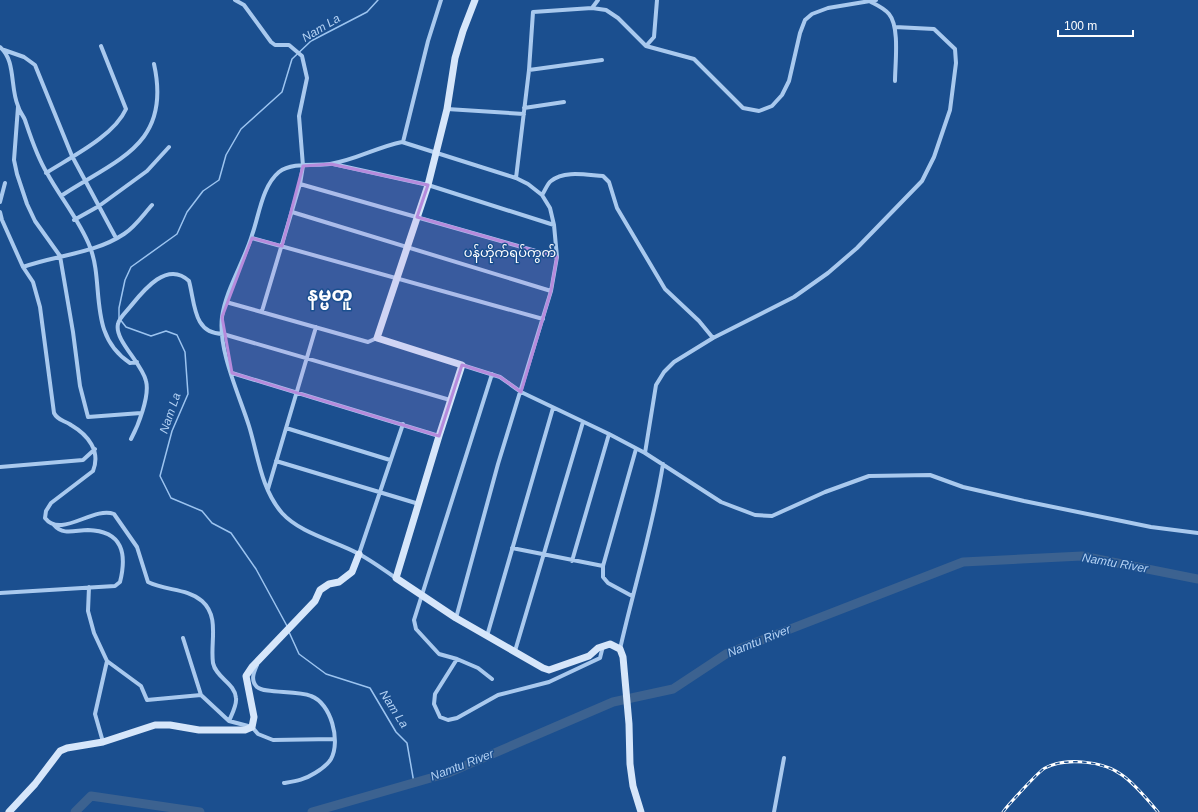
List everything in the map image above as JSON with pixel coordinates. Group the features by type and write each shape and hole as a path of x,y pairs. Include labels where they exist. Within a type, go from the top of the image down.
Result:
{"main road":[{"path":"475,0 462,31 455,58 447,109 428,185 377,338 462,365 396,578 456,618 549,670 589,656 604,646 610,644 620,649 623,657 629,724 630,764 633,786 641,812"},
{"path":"8,812 36,784 60,751 68,748 103,742 155,724 199,730 245,730 252,727 254,717 246,676 258,661 315,601 320,590 329,584 339,582 352,572 359,554"}],"street":[{"path":"235,0 244,6 271,42 275,45 289,45 301,55 307,78 299,116 303,166 300,184 262,311"},
{"path":"403,142 428,41 441,0"},
{"path":"592,8 598,0"},
{"path":"646,46 654,37 658,0"},
{"path":"516,178 529,70 533,12 592,8 606,10 618,18 646,46 694,59 743,108 759,111 772,106 782,95 793,69 800,33 805,20 812,14 828,8 876,0"},
{"path":"871,2 886,10 895,27 895,81"},
{"path":"645,453 656,385 664,372 674,362 713,338 794,297 857,248 922,181 934,157 950,110 956,63 955,49 934,29 895,27"},
{"path":"46,172 72,156 113,127 123,116 126,109 101,46"},
{"path":"0,47 4,50 24,57 35,65 72,156 84,181 116,238"},
{"path":"4,50 12,69 12,79 18,107 46,172 90,249 98,306 105,331 121,357 130,363 137,362"},
{"path":"529,70 602,60"},
{"path":"61,196 135,149 148,130 157,106 154,64"},
{"path":"524,108 564,102"},
{"path":"18,107 14,160 17,174 27,204 35,221 60,256 73,332 80,386 88,417 141,413"},
{"path":"447,109 524,114"},
{"path":"396,578 359,554 322,538 284,515 274,503 268,489 232,373 223,334 222,317 226,302 252,238 266,190 278,173 288,167 331,164 356,158 387,145 403,142 516,178 528,184 542,195 550,208 554,225 557,256 551,291 498,464 456,618"},
{"path":"74,220 99,206 147,171 169,147"},
{"path":"331,164 428,185 554,225"},
{"path":"542,195 550,182 558,177 568,174 603,176 609,182 617,208 665,289 699,321 713,338"},
{"path":"0,202 5,183"},
{"path":"300,184 557,256"},
{"path":"23,267 90,249 116,238 124,234 152,205"},
{"path":"0,212 2,220 23,267 33,282 40,307 54,413 59,420 71,425 83,435 95,449 96,464 93,471 51,503 46,511 45,518 57,529 65,532 90,530 111,536 120,544 123,555 120,582 115,586 0,593"},
{"path":"292,212 551,291"},
{"path":"252,238 543,319"},
{"path":"130,439 139,422 147,383 137,362 120,339 118,324 146,288 152,283 171,274 178,274 189,281 198,318 205,330 210,333 223,334 450,400"},
{"path":"226,302 368,342 377,338"},
{"path":"268,489 316,327"},
{"path":"462,365 500,377 521,392 645,453 721,502 755,515 772,516 825,492 869,476 930,475 963,487 1024,501 1151,527 1198,532"},
{"path":"232,373 439,436"},
{"path":"492,374 422,596 414,615 416,629 439,654 457,659 478,668 492,679"},
{"path":"487,636 553,408"},
{"path":"516,651 583,422"},
{"path":"359,554 403,424"},
{"path":"286,428 390,460"},
{"path":"572,561 609,434"},
{"path":"0,467 83,460 95,449"},
{"path":"632,596 608,583 603,577 603,566 636,449"},
{"path":"276,461 419,504"},
{"path":"620,649 632,596 642,564 655,511 663,464"},
{"path":"54,525 60,526 102,512 114,514 137,548 148,582 171,590 186,592 203,602 209,610 214,626 214,663 218,674 235,692 236,699 229,721"},
{"path":"512,548 544,556 603,566"},
{"path":"89,587 88,611 94,633 107,660 141,686 147,700 201,694"},
{"path":"183,638 201,694 229,721 252,727 258,734 273,740 334,739"},
{"path":"457,659 435,694 434,704 440,717 448,720 457,718 498,695 549,682 591,663 600,658 603,654 604,646"},
{"path":"103,742 95,714 107,660"},
{"path":"258,661 252,676 254,683 258,688 271,691 292,691 312,696 322,704 331,716 334,739 331,759 319,771 302,781 284,783"},
{"path":"774,812 784,758"}],"highlighted area":[{"path":"331,164 428,185 417,217 557,257 551,291 521,392 500,377 462,365 439,436 232,373 222,317 252,238 282,246 303,166"}],"waterway":[{"name":"Nam La","path":"287,626 256,569 231,533 212,523 202,511 171,498 160,476 172,431 188,394 185,352 177,335 166,331 151,336 126,327 119,318 119,308 125,280 131,267 177,234 187,212 203,191 219,180 226,155 241,129 282,92 292,59 311,41 367,12 378,0"},
{"name":"Namtu River","path":"312,812 448,773 613,702 673,689 726,654 963,562 1082,556 1198,579"},
{"name":"Nam La","path":"289,632 299,654 326,674 370,688 396,732 407,743 414,783"},
{"name":"Namtu River","path":"75,812 91,796 200,812"}],"railway":[{"path":"1003,812 1030,781 1042,770 1063,762 1084,762 1105,766 1114,770 1132,783 1158,812"}],"district":[{"name":"ပန်ဟိုက်ရပ်ကွက်","path":"510,252"},
{"name":"နမ္မတူ","path":"330,294"}]}
